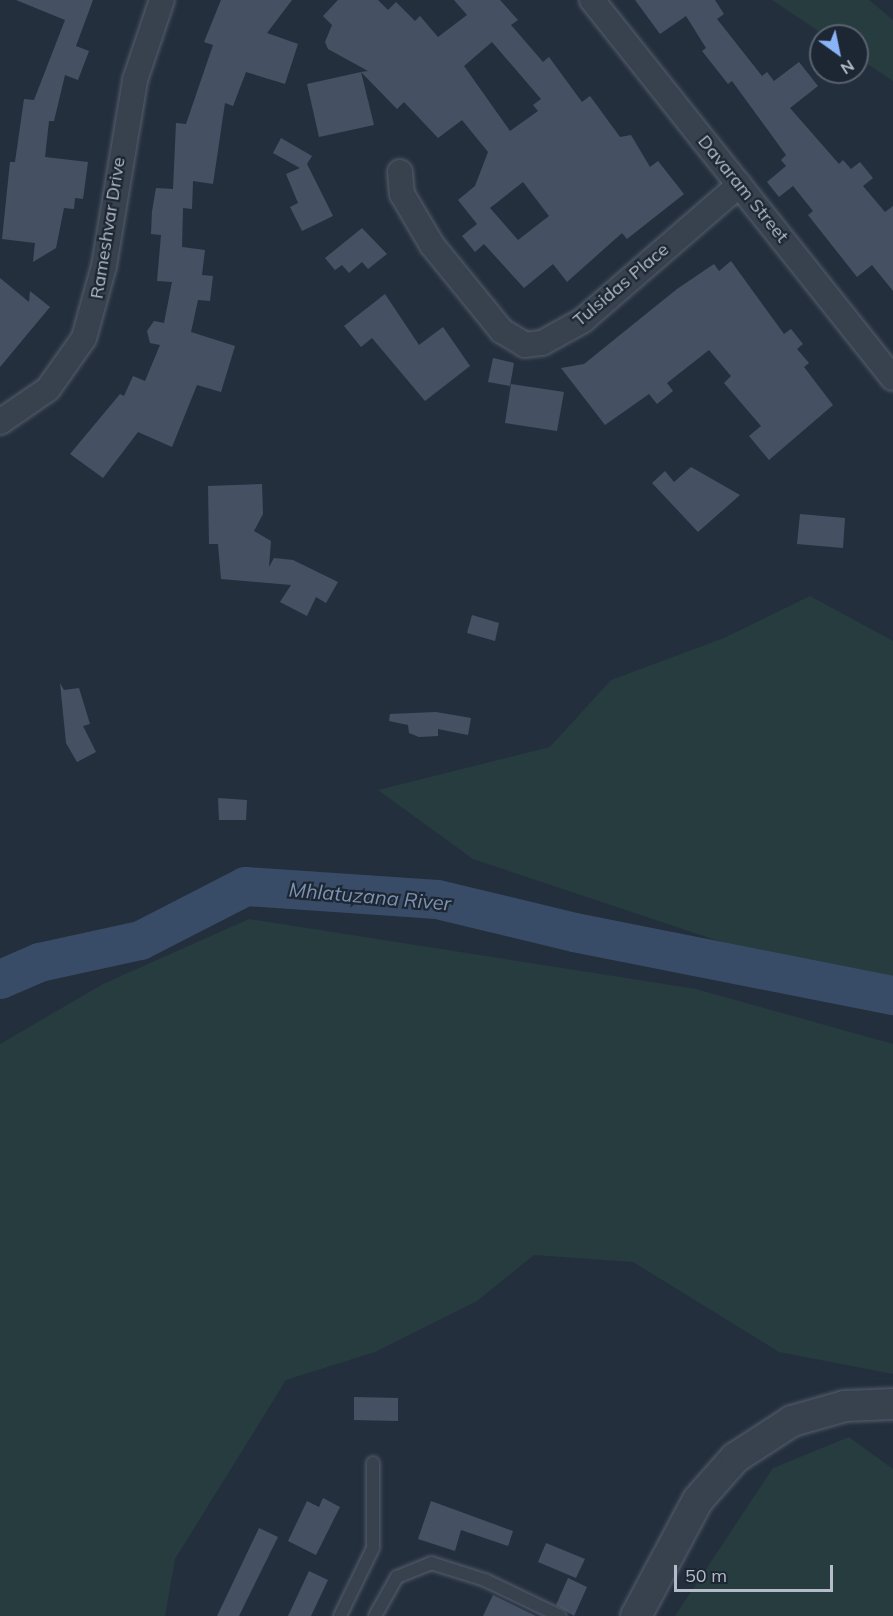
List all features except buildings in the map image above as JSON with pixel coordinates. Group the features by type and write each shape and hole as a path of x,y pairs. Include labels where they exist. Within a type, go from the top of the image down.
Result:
{"street":[{"name":"Rameshvar Drive","path":"0,422 48,389 84,338 104,266 135,80 162,0"},
{"name":"Davaram Street","path":"592,0 893,378"},
{"name":"Tulsidas Place","path":"400,172 402,195 432,245 502,331 525,345 542,343 582,321 739,185"},
{"path":"636,1616 698,1500 735,1458 792,1421 845,1406 893,1404"}],"lane":[{"path":"340,1616 372,1548 373,1463"},
{"path":"375,1616 397,1577 431,1563 485,1580 560,1616"}],"green space":[{"path":"772,0 869,0 893,20 893,81 869,65 869,24 809,25"},
{"path":"810,596 893,641 893,999 473,859 378,790 550,747 611,680 724,638"},
{"path":"249,919 696,989 893,1044 893,1374 779,1352 633,1262 534,1255 477,1301 375,1352 286,1380 175,1559 165,1616 0,1616 0,1044 103,984"},
{"path":"849,1437 893,1469 893,1616 675,1616 773,1468"}],"waterway":[{"name":"Mhlatuzana River","path":"0,979 39,962 140,940 245,886 437,899 574,932 893,995"}]}
